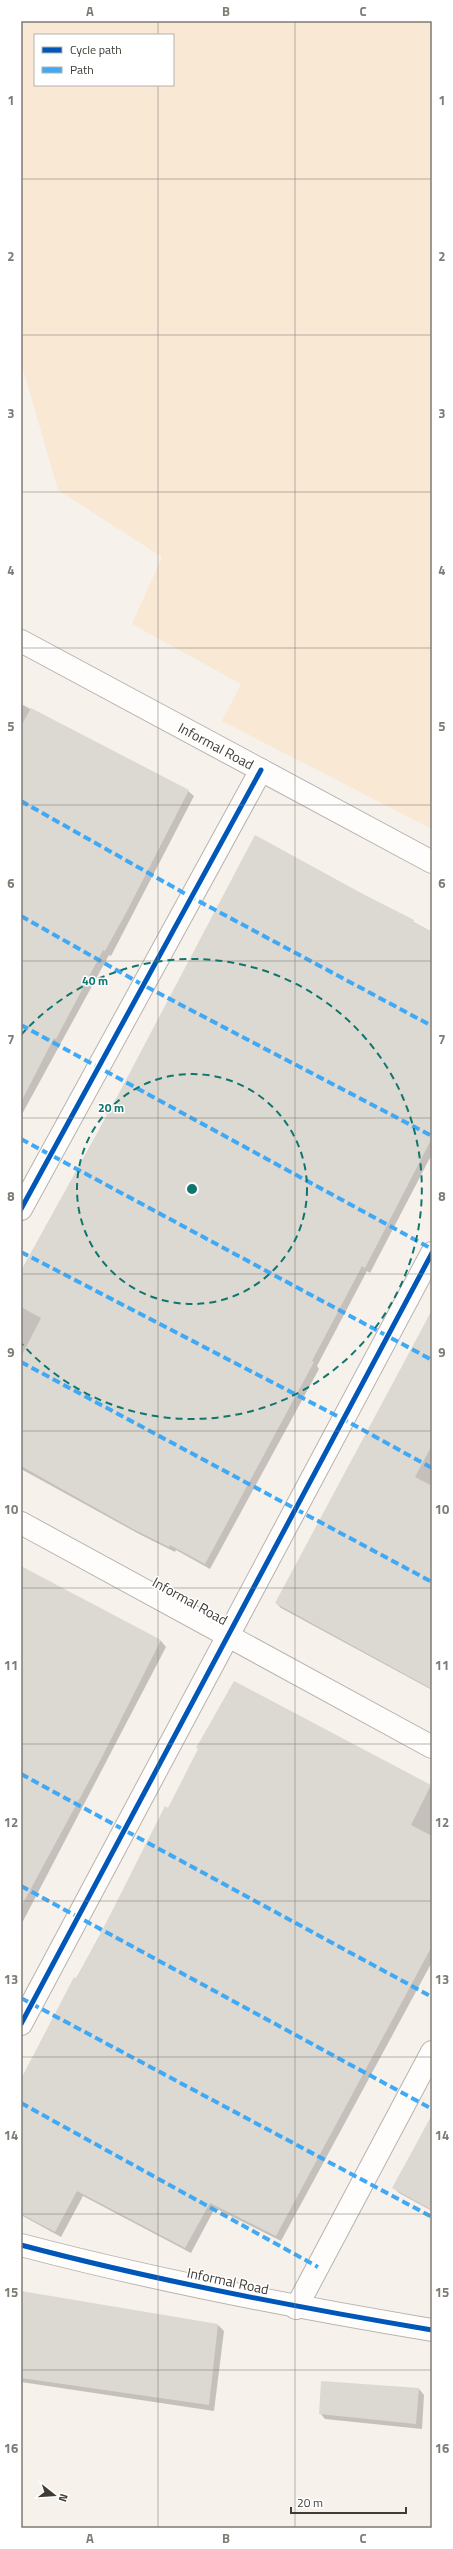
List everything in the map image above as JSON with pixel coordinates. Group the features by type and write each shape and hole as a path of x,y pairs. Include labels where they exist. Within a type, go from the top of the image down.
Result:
{"street":[{"name":"Informal Road","path":"21,641 432,862"},
{"path":"21,1208 261,770"},
{"path":"21,2024 432,1253"},
{"name":"Informal Road","path":"21,1523 432,1747"},
{"path":"296,2308 432,2052"},
{"name":"Informal Road","path":"21,2245 117,2271 296,2308 432,2330"}],"shaded area":[{"path":"21,21 432,21 432,829 222,721 241,684 132,624 162,557 58,490 21,362"}],"building":[{"path":"31,708 189,790 127,911 105,951 103,950 56,1039 54,1038 21,1102 21,726"},
{"path":"255,835 414,920 413,922 432,932 432,1138 365,1268 362,1266 312,1361 314,1362 205,1564 170,1545 169,1547 133,1529 21,1466 21,1357 41,1318 21,1307 21,1271 118,1095"},
{"path":"432,1310 432,1445 415,1477 432,1486 432,1689 275,1603"},
{"path":"21,1566 161,1640 101,1759 21,1907"},
{"path":"234,1681 431,1785 411,1825 432,1836 432,1946 276,2236 210,2203 185,2248 77,2191 55,2232 21,2214 21,2079 74,1977 76,1979 105,1925 165,1806 168,1808 198,1749 196,1748"},
{"path":"432,2115 432,2210 392,2188"},
{"path":"21,2291 218,2324 209,2405 21,2378"},
{"path":"321,2381 419,2388 416,2424 319,2414"}],"marked path":[{"path":"21,801 191,897 432,1026"},
{"path":"21,916 143,985 432,1136"},
{"path":"21,1025 432,1249"},
{"path":"21,1139 432,1360"},
{"path":"21,1252 343,1419 432,1468"},
{"path":"21,1362 432,1582"},
{"path":"21,1774 432,1997"},
{"path":"21,1886 432,2109"},
{"path":"21,1998 432,2217"},
{"path":"21,2103 318,2267"}],"cycle path":[{"path":"21,1209 261,770"},
{"path":"21,2024 432,1253"},
{"path":"21,2245 174,2282 432,2330"}]}
